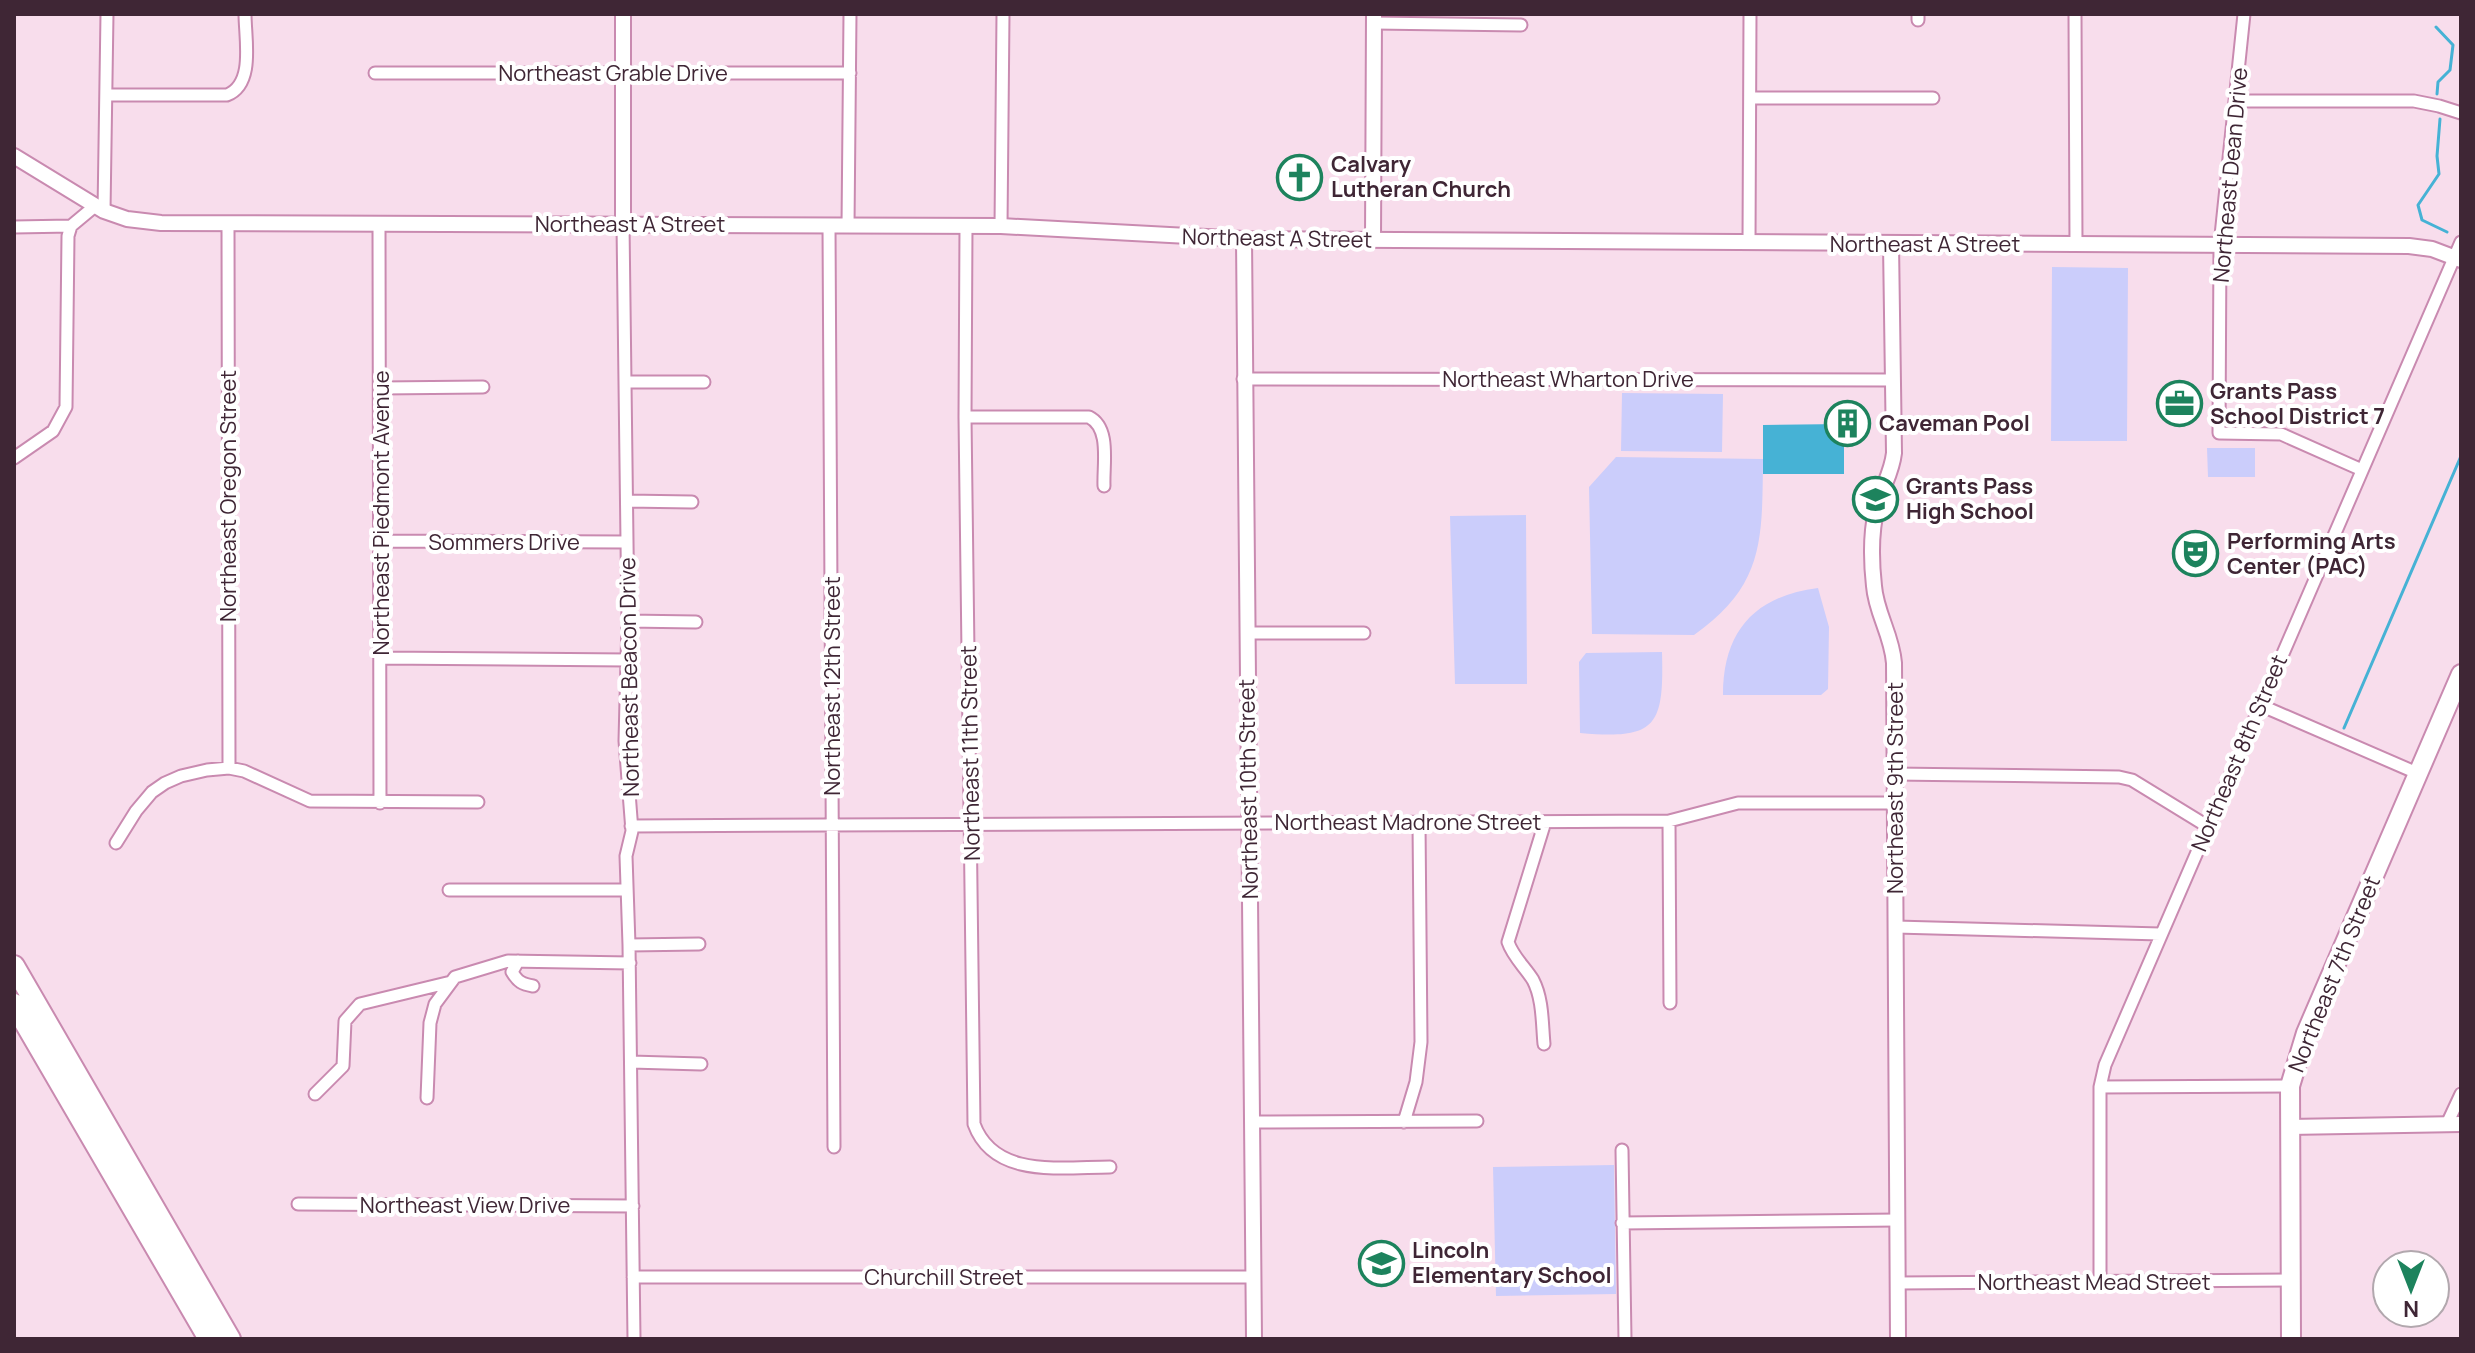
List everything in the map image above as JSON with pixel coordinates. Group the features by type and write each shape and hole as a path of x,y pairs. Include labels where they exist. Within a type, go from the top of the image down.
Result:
{"highway":[{"name":"Northeast 7th Street","path":"2291,1339 2290,1086 2306,1033 2461,674"},
{"path":"14,966 230,1339"},
{"path":"14,1004 209,1339"}],"street":[{"path":"14,227 71,226 99,209 107,95 107,14"},
{"path":"107,95 227,95 236,92 244,79 245,14"},
{"name":"Northeast Beacon Drive","path":"623,14 628,621 625,741 631,826 626,856 626,890 630,963 634,1339"},
{"path":"848,226 850,14"},
{"path":"1001,226 1003,14"},
{"path":"1749,242 1750,14"},
{"path":"2075,14 2076,245"},
{"name":"Northeast Dean Drive","path":"2244,14 2220,245 2219,433 2281,434 2362,470"},
{"path":"1373,240 1374,19 1521,25"},
{"name":"Northeast Grable Drive","path":"375,73 850,73"},
{"path":"1750,98 1933,98"},
{"path":"2235,101 2414,101 2461,113"},
{"name":"Northeast A Street","path":"14,156 99,209 127,219 161,223 1001,226 1244,239 2409,246 2432,249 2457,259"},
{"name":"Northeast Oregon Street","path":"228,223 229,768"},
{"name":"Northeast Piedmont Avenue","path":"379,224 380,803"},
{"path":"14,458 53,431 66,407 66,252 71,226"},
{"name":"Northeast 12th Street","path":"829,226 834,1147"},
{"name":"Northeast 11th Street","path":"966,227 965,417 973,1110 978,1134 992,1152 1013,1163 1027,1166 1110,1167"},
{"name":"Northeast 10th Street","path":"1244,239 1254,1339"},
{"name":"Northeast 8th Street","path":"2100,1282 2100,1087 2105,1065 2362,470 2457,259 2461,242"},
{"name":"Northeast 9th Street","path":"1891,244 1894,453 1874,521 1873,579 1876,601 1893,648 1898,1339"},
{"name":"Northeast Wharton Drive","path":"1243,379 1892,380"},
{"path":"626,382 704,382"},
{"path":"381,388 483,387"},
{"path":"965,417 1089,417 1097,421 1102,431 1104,486"},
{"path":"627,501 692,502"},
{"name":"Sommers Drive","path":"380,541 627,542"},
{"path":"628,621 696,622"},
{"path":"1247,633 1364,633"},
{"path":"380,658 628,660"},
{"path":"2260,705 2417,773"},
{"path":"116,843 146,798 165,783 192,773 229,768 261,776 310,801 478,802"},
{"path":"1894,774 2119,777 2132,780 2207,826"},
{"name":"Northeast Madrone Street","path":"631,826 1669,821 1738,803 1895,803"},
{"path":"1669,821 1670,1003"},
{"path":"1544,1044 1540,1001 1534,982 1508,942 1545,822"},
{"path":"1404,1122 1416,1082 1421,1042 1419,823"},
{"path":"449,890 626,890"},
{"path":"1896,927 2160,934"},
{"path":"629,945 699,944"},
{"path":"427,1098 430,1023 435,1004 455,977 479,968 518,961 630,963"},
{"path":"518,961 512,972 522,984 533,986"},
{"path":"315,1094 343,1066 345,1021 360,1004 451,982"},
{"path":"631,1062 701,1064"},
{"path":"2100,1087 2290,1086"},
{"path":"2289,1127 2454,1124 2461,1094"},
{"path":"1253,1122 1477,1121"},
{"path":"1622,1150 1625,1339"},
{"name":"Northeast View Drive","path":"298,1204 633,1206"},
{"path":"1622,1223 1898,1220"},
{"name":"Churchill Street","path":"633,1277 1254,1277"},
{"name":"Northeast Mead Street","path":"1898,1283 2290,1280"}],"shaded area":[{"path":"2052,267 2128,268 2127,441 2051,441"},
{"path":"1622,393 1723,394 1722,452 1621,451"},
{"path":"1844,424 1844,474 1763,474 1763,425"},
{"path":"2207,448 2255,448 2255,477 2208,477"},
{"path":"1616,457 1763,459 1762,513 1755,558 1735,598 1694,635 1592,634 1589,487"},
{"path":"1526,515 1527,684 1455,684 1450,516"},
{"path":"1818,588 1829,627 1828,689 1821,695 1723,695 1729,652 1747,620 1777,599"},
{"path":"1662,652 1661,697 1651,723 1626,734 1580,733 1579,662 1586,653"},
{"path":"1614,1165 1616,1294 1496,1296 1493,1167"}],"waterway":[{"path":"2436,27 2453,45 2450,70 2438,82 2437,94"},
{"path":"2440,119 2439,174 2418,205 2422,220 2447,232"},
{"path":"2344,728 2461,456"}],"place":[{"name":"Calvary Lutheran Church","path":"1300,177"},
{"name":"Grants Pass School District 7","path":"2179,404"},
{"name":"Caveman Pool","path":"1848,423"},
{"name":"Grants Pass High School","path":"1875,499"},
{"name":"Performing Arts Center (PAC)","path":"2196,554"},
{"name":"Lincoln Elementary School","path":"1381,1263"}]}
